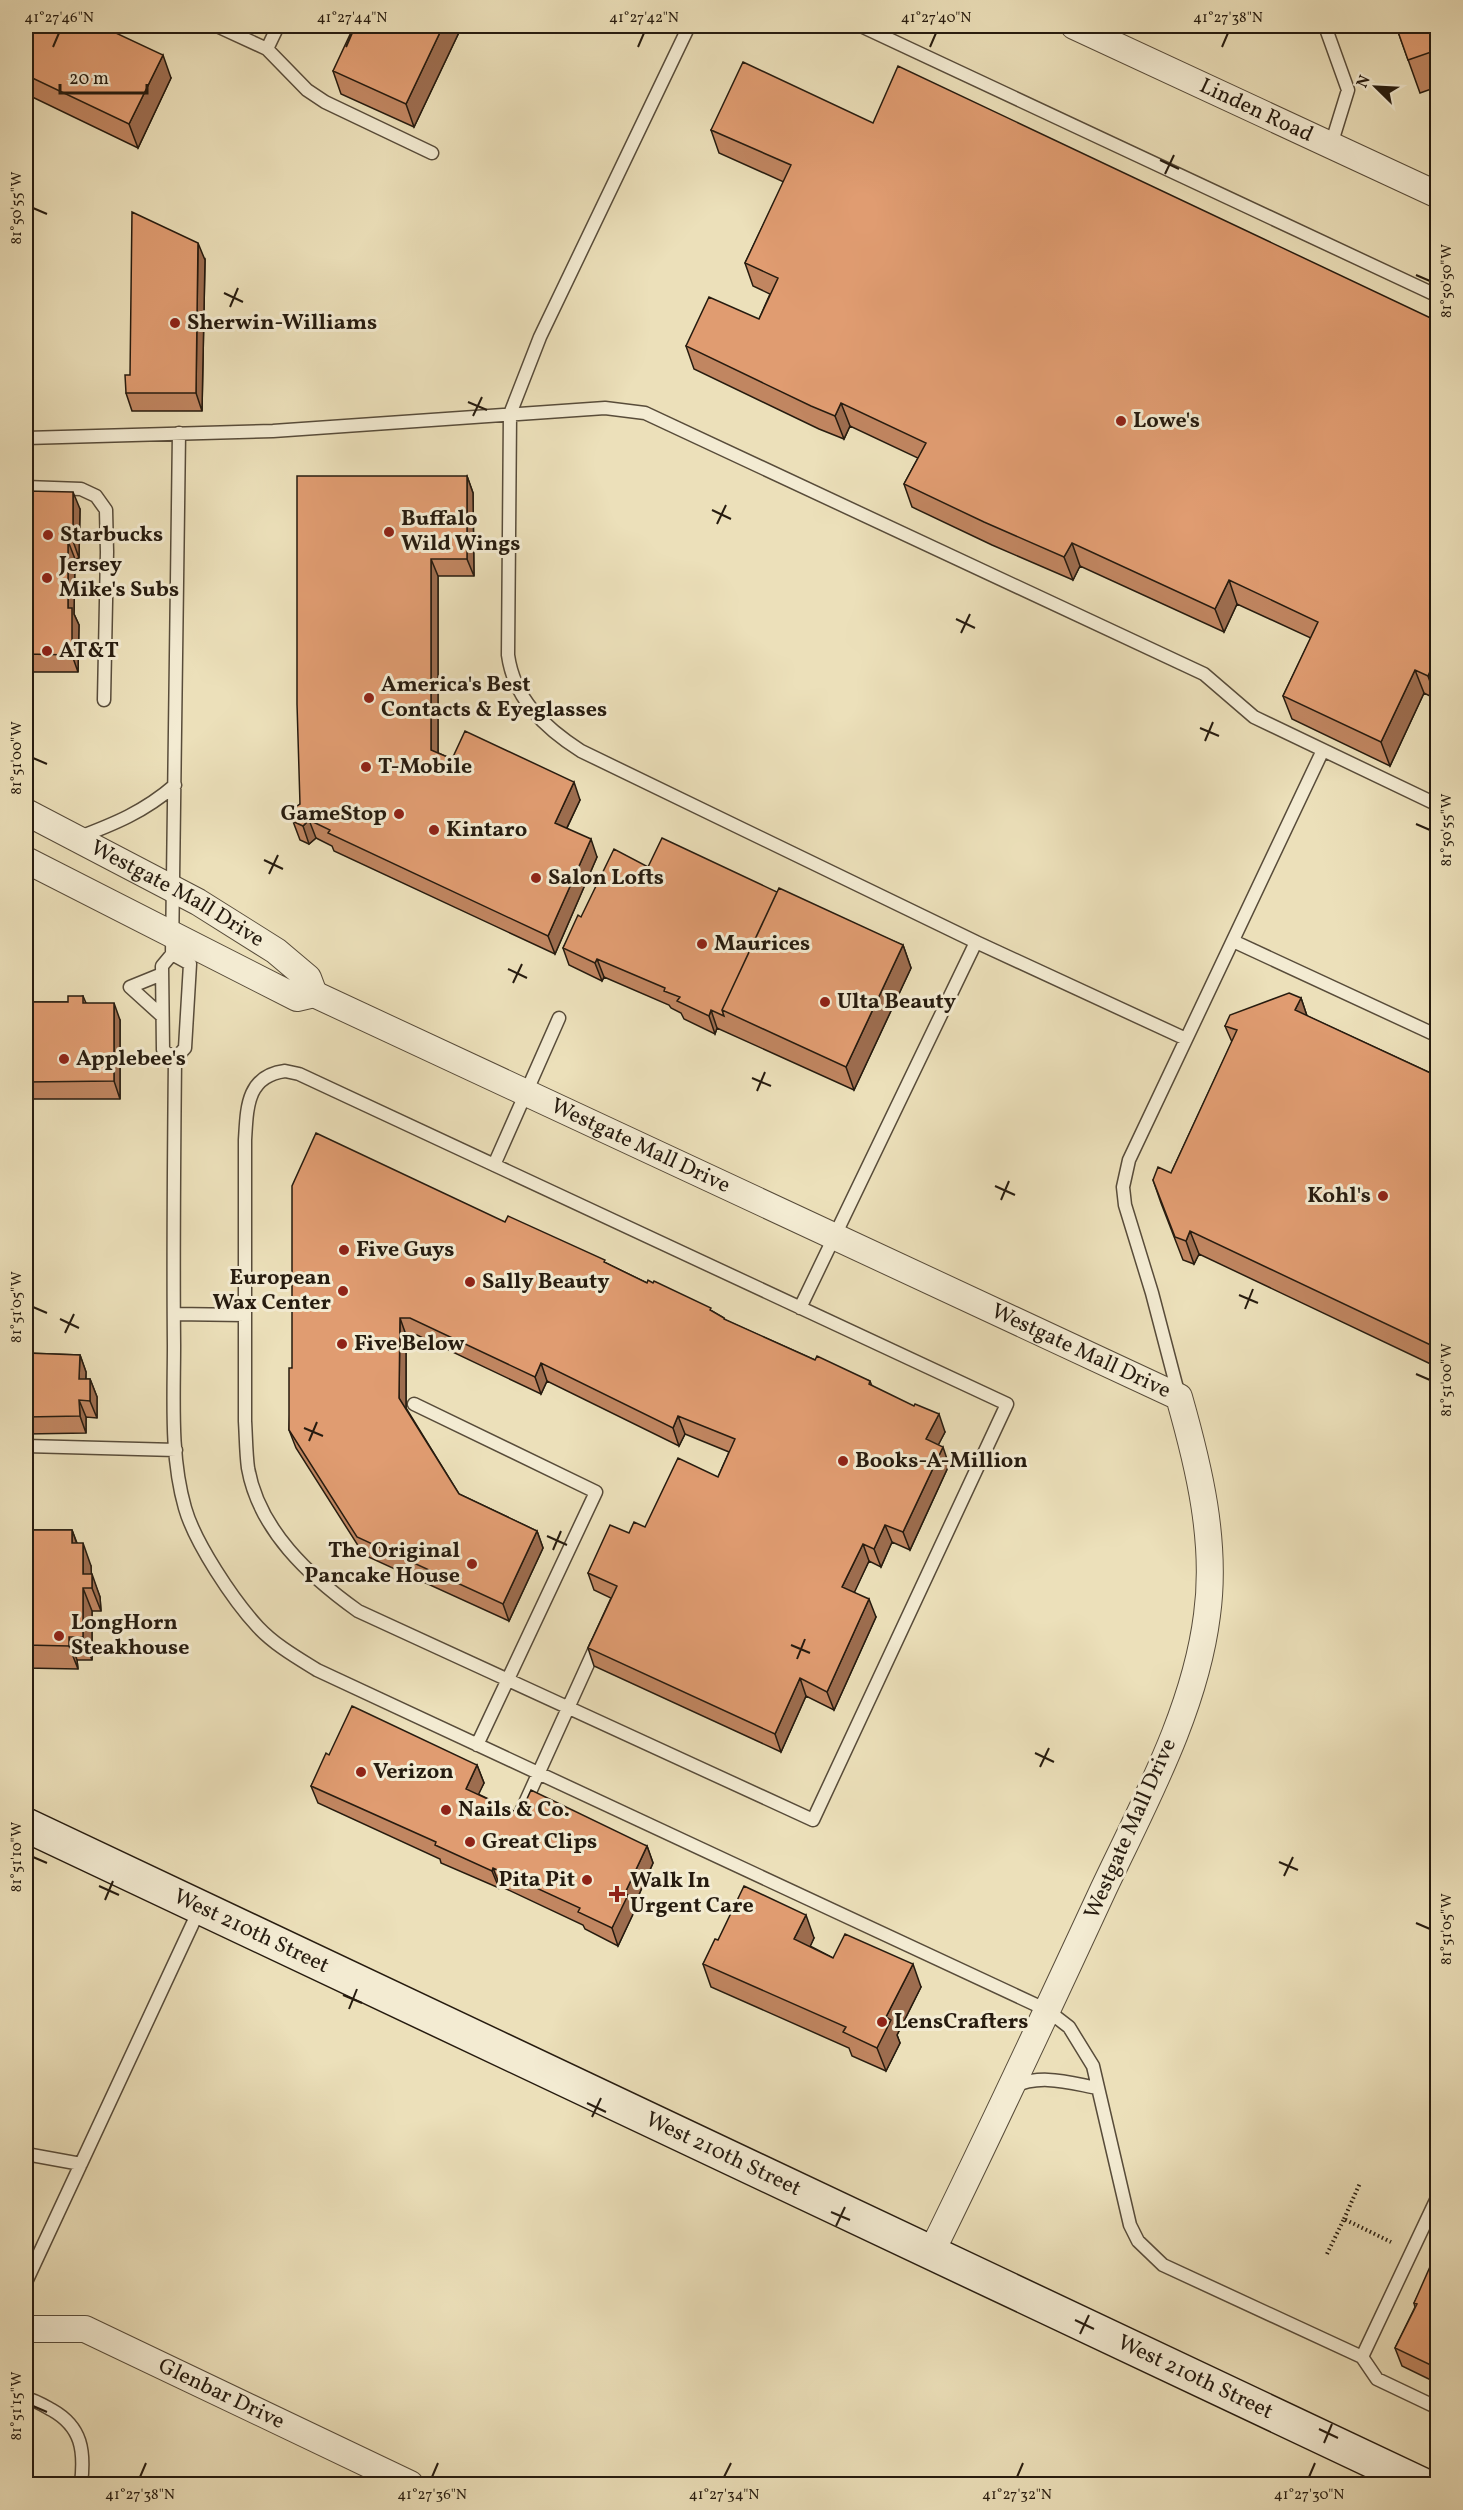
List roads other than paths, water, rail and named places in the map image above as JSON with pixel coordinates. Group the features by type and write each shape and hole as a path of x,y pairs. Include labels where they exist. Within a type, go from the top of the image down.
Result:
{"street":[{"name":"Linden Road","path":"1085,28 1437,195"},
{"name":"Westgate Mall Drive","path":"26,812 174,889 276,951 308,978 314,994"},
{"name":"Westgate Mall Drive","path":"26,860 173,946 297,998 314,994 1179,1397 1192,1442 1208,1531 1210,1591 1201,1654 1187,1702 1169,1745 1010,2089 931,2253"},
{"name":"West 210th Street","path":"26,1825 1421,2484"},
{"name":"Glenbar Drive","path":"26,2329 85,2330 410,2484"}],"lane":[{"path":"217,26 267,49 307,90 325,102 432,153"},
{"path":"267,49 278,26"},
{"path":"688,26 540,337 510,414 508,655 510,672 518,692 547,726 582,752 976,942 1186,1038"},
{"path":"861,26 1437,296"},
{"path":"1325,26 1348,90 1331,145"},
{"path":"26,438 273,431 605,408 645,413 1204,674 1254,717 1437,806"},
{"path":"175,1059 163,1050 162,966 173,946 179,433"},
{"path":"26,487 81,489 96,496 106,510 104,700"},
{"path":"1179,1397 1155,1302 1125,1205 1123,1187 1129,1160 1323,750"},
{"path":"76,838 112,825 154,804 175,785"},
{"path":"1233,941 1437,1036"},
{"path":"800,1308 976,942"},
{"path":"173,946 190,964 186,1048 175,1059 174,1314 176,1450 179,1484 185,1509 220,1576 258,1626 283,1649 317,1670 1047,2010 1070,2027 1093,2066 1127,2218 1138,2241 1146,2250 1163,2265 1362,2357 1377,2379 1437,2408"},
{"path":"162,974 130,987 162,1016"},
{"path":"494,1166 559,1018"},
{"path":"285,1071 299,1074 494,1166 1007,1404 813,1820 358,1611 328,1590 300,1562 274,1531 260,1505 248,1468 245,1422 248,1108 255,1087 268,1075 285,1071"},
{"path":"174,1314 245,1315"},
{"path":"414,1404 596,1492 477,1745"},
{"path":"26,1446 176,1450"},
{"path":"520,1814 601,1636"},
{"path":"26,2282 28,2268 81,2164 200,1907"},
{"path":"1010,2089 1025,2081 1043,2079 1098,2088"},
{"path":"26,2154 81,2164"},
{"path":"1362,2357 1437,2196"},
{"path":"26,2398 33,2399 67,2419 81,2445 81,2484"}],"place":[{"name":"Sherwin-Williams","path":"175,323"},
{"name":"Lowe's","path":"1121,421"},
{"name":"Buffalo Wild Wings","path":"389,532"},
{"name":"Starbucks","path":"48,535"},
{"name":"Jersey Mike's Subs","path":"47,578"},
{"name":"AT&T","path":"47,651"},
{"name":"America's Best Contacts & Eyeglasses","path":"369,698"},
{"name":"T-Mobile","path":"366,767"},
{"name":"GameStop","path":"399,814"},
{"name":"Kintaro","path":"434,830"},
{"name":"Salon Lofts","path":"536,878"},
{"name":"Maurices","path":"702,944"},
{"name":"Ulta Beauty","path":"825,1002"},
{"name":"Applebee's","path":"64,1059"},
{"name":"Kohl's","path":"1383,1196"},
{"name":"Five Guys","path":"344,1250"},
{"name":"Sally Beauty","path":"470,1282"},
{"name":"European Wax Center","path":"343,1291"},
{"name":"Five Below","path":"342,1344"},
{"name":"Books-A-Million","path":"843,1461"},
{"name":"The Original Pancake House","path":"472,1564"},
{"name":"LongHorn Steakhouse","path":"59,1636"},
{"name":"Verizon","path":"361,1772"},
{"name":"Nails & Co.","path":"446,1810"},
{"name":"Great Clips","path":"470,1842"},
{"name":"Pita Pit","path":"587,1880"},
{"name":"Walk In Urgent Care","path":"617,1894"},
{"name":"LensCrafters","path":"882,2022"}]}
